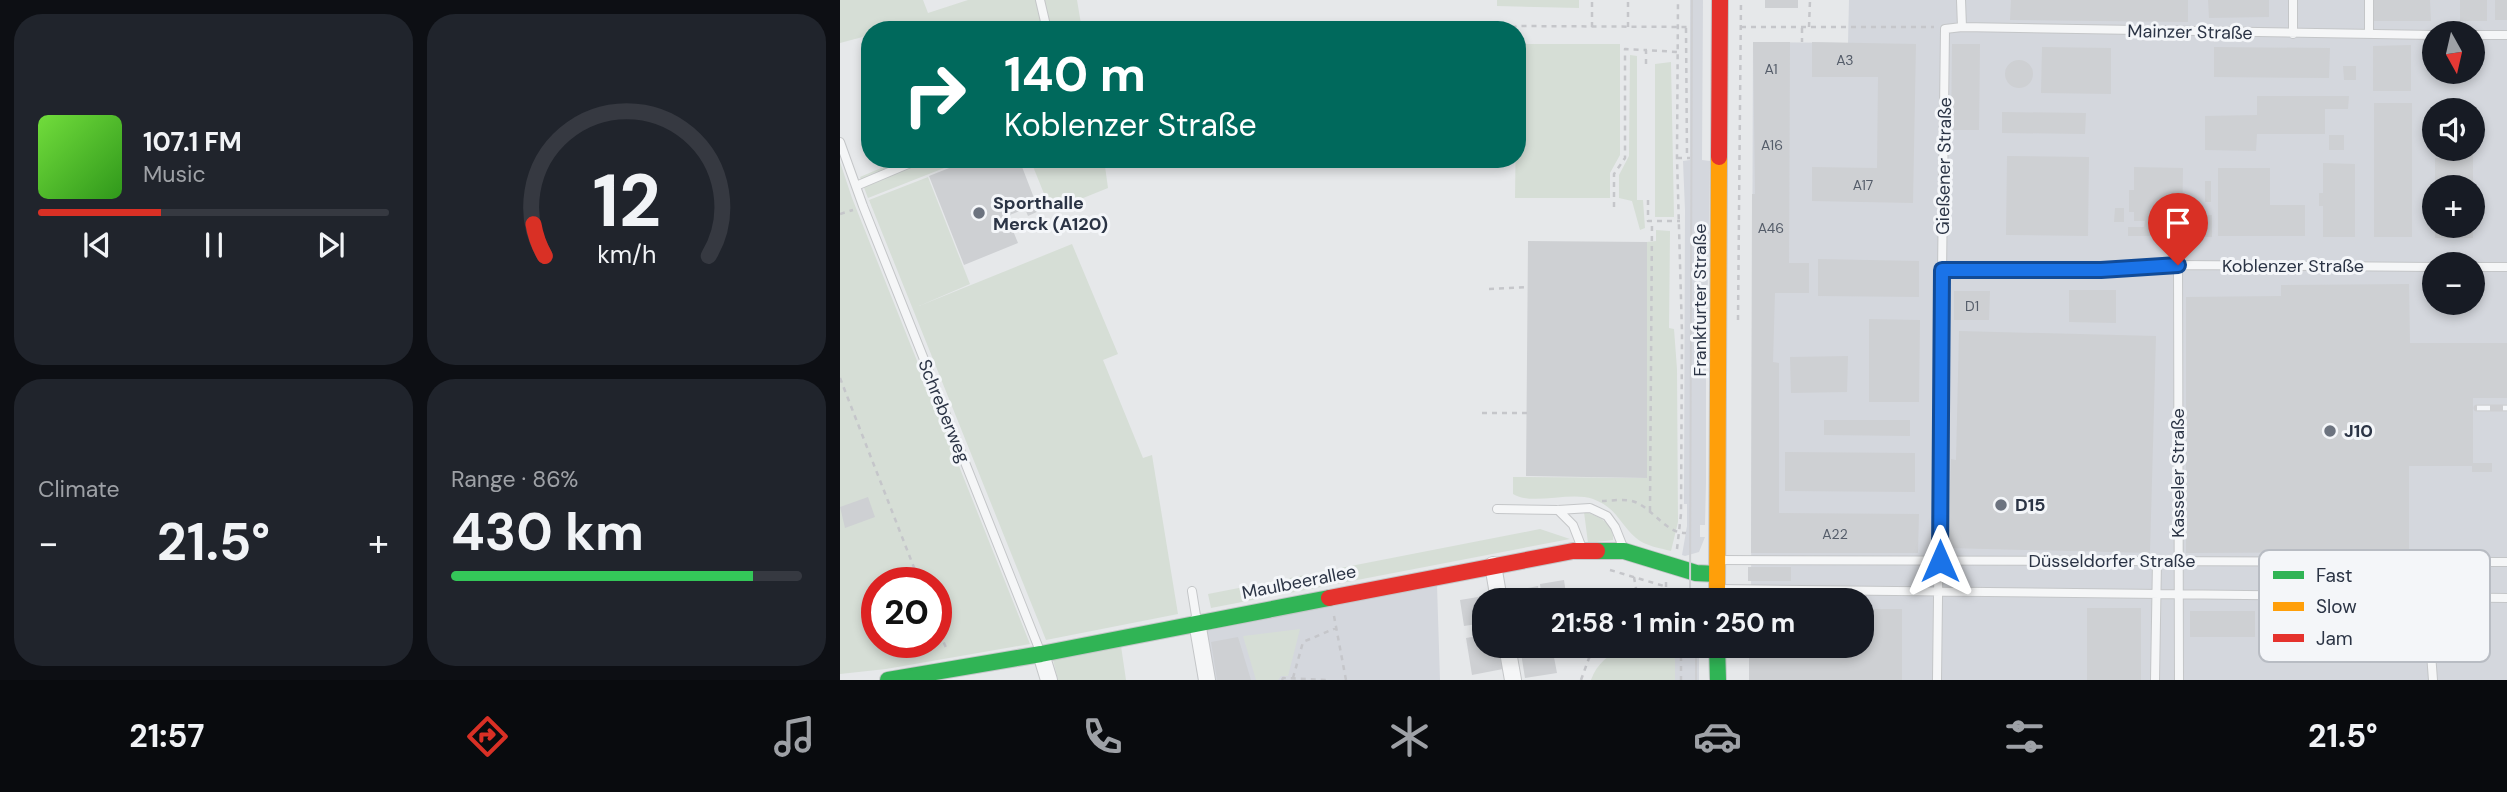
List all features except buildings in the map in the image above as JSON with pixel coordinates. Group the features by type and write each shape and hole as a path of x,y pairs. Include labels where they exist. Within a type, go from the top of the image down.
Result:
{"street":[{"name":"Frankfurter Straße","path":"1717,581 1720,0"},
{"name":"Maulbeerallee","path":"888,680 1041,654 1493,565 1583,551 1624,551 1717,581"},
{"path":"1493,565 1497,588"},
{"path":"1197,622 1207,680"},
{"name":"Schreberweg","path":"1041,654 1049,680"},
{"path":"1509,658 1513,680"},
{"path":"1717,658 1718,680"}],"lane":[{"path":"1040,0 1044,21"},
{"path":"1961,0 1962,27"},
{"path":"2293,0 2293,34"},
{"path":"2369,0 2369,34"},
{"name":"Mainzer Straße","path":"1941,28 2422,35"},
{"name":"Gießener Straße","path":"1937,680 1942,270 1941,28"},
{"path":"2485,35 2507,35"},
{"name":"Schreberweg","path":"840,142 1041,654"},
{"path":"856,186 899,168"},
{"name":"Koblenzer Straße","path":"1942,270 2101,270 2178,265 2422,267"},
{"name":"Kasseler Straße","path":"2178,265 2179,680"},
{"path":"2485,267 2507,267"},
{"path":"1497,509 1590,508 1607,516 1615,527 1624,551"},
{"path":"1558,510 1573,525 1583,551"},
{"name":"Düsseldorfer Straße","path":"1717,581 1940,561 2259,561"},
{"path":"2155,680 2157,561"},
{"name":"Düsseldorfer Straße","path":"1717,581 1939,592 2259,596"},
{"path":"1192,591 1197,622"},
{"path":"2431,662 2433,680"}],"path":[{"path":"1592,0 1592,26"},
{"path":"1628,0 1628,27"},
{"path":"1676,554 1681,533 1678,0"},
{"path":"1739,231 1741,0"},
{"path":"1809,27 1810,0"},
{"path":"1526,26 1688,27 1688,158 1677,158"},
{"path":"1741,27 1941,28"},
{"path":"1802,27 1802,42"},
{"path":"1615,207 1614,174 1625,158 1625,49 1677,51"},
{"path":"1646,50 1646,64"},
{"path":"1648,201 1648,221 1680,221"},
{"path":"840,214 863,206"},
{"path":"1650,510 1652,221"},
{"path":"1489,289 1528,288"},
{"path":"840,377 914,567"},
{"path":"1482,413 1528,412"},
{"path":"1590,508 1598,501 1627,500 1650,510 1675,532 1686,533"},
{"path":"1664,588 1670,575"},
{"path":"1634,577 1636,588"},
{"path":"1330,596 1346,680"},
{"path":"1293,678 1303,642 1336,628"},
{"path":"949,658 954,670"},
{"path":"1581,680 1589,658"},
{"path":"1681,658 1682,680"},
{"path":"1282,680 1283,677 1327,680"}],"shaded area":[{"path":"840,0 923,0 928,13 968,0 1077,0 1080,21 861,21 861,37 840,43"},
{"path":"1497,0 1579,0 1579,8 1497,6"},
{"path":"1690,0 1703,0 1702,160 1710,161 1707,327 1701,327 1702,357 1706,358 1706,483 1705,525 1700,525 1700,537 1705,537 1699,552 1685,556 1682,555 1687,526 1687,504 1684,504 1683,161 1690,160"},
{"path":"1849,0 2507,0 2507,680 1751,680 1751,658 1874,658 1874,588 1751,588 1753,42 1848,43"},
{"path":"1526,44 1620,44 1620,155 1610,173 1610,198 1515,198 1515,168 1526,168"},
{"path":"1630,55 1637,56 1637,200 1643,200 1645,228 1640,230 1632,201 1619,198 1619,175 1629,156"},
{"path":"1671,62 1674,217 1655,217 1655,64"},
{"path":"840,162 1030,644 952,658 952,567 861,567 861,658 949,658 840,674"},
{"path":"881,168 944,168 868,198 860,177"},
{"path":"1034,168 1105,168 1108,188 1051,211"},
{"path":"928,177 970,284 919,306 1072,244 1118,354 1103,360 1143,458 1152,455 1178,614 1046,640 869,200"},
{"path":"1656,230 1670,231 1669,328 1674,329 1677,369 1678,522 1671,551 1640,541 1613,511 1593,499 1530,499 1513,494 1513,477 1647,478 1647,242 1656,241"},
{"path":"1584,512 1604,521 1611,529 1613,540 1588,543"},
{"path":"1540,529 1570,539 1211,608 1208,594"},
{"path":"1437,585 1440,680 1198,680 1191,634"},
{"path":"1300,629 1288,676 1281,676 1278,680 1256,680 1243,636"},
{"path":"1121,646 1126,680 1058,680 1053,660"},
{"path":"1675,658 1699,658 1699,680 1675,680"},
{"path":"1675,658 1675,680 1591,680 1604,660"}],"tram line":[{"path":"1690,588 1692,0"},
{"path":"1696,658 1696,680"}],"railway":[{"path":"2477,408 2507,408"}],"traffic: fast":[{"path":"1597,551 1624,551 1696,573 1717,574"},
{"path":"888,680 1041,654 1329,598"},
{"path":"1717,658 1718,680"}],"traffic: slow":[{"path":"1717,588 1719,157"}],"traffic: jam":[{"path":"1719,157 1720,0"},
{"path":"1329,598 1573,551 1597,551"}],"place":[{"name":"Sporthalle Merck (A120)","path":"979,213"},
{"name":"J10","path":"2330,431"},
{"name":"D15","path":"2001,505"}],"route":[{"path":"1940,561 1942,270 2101,270 2178,265"}]}
